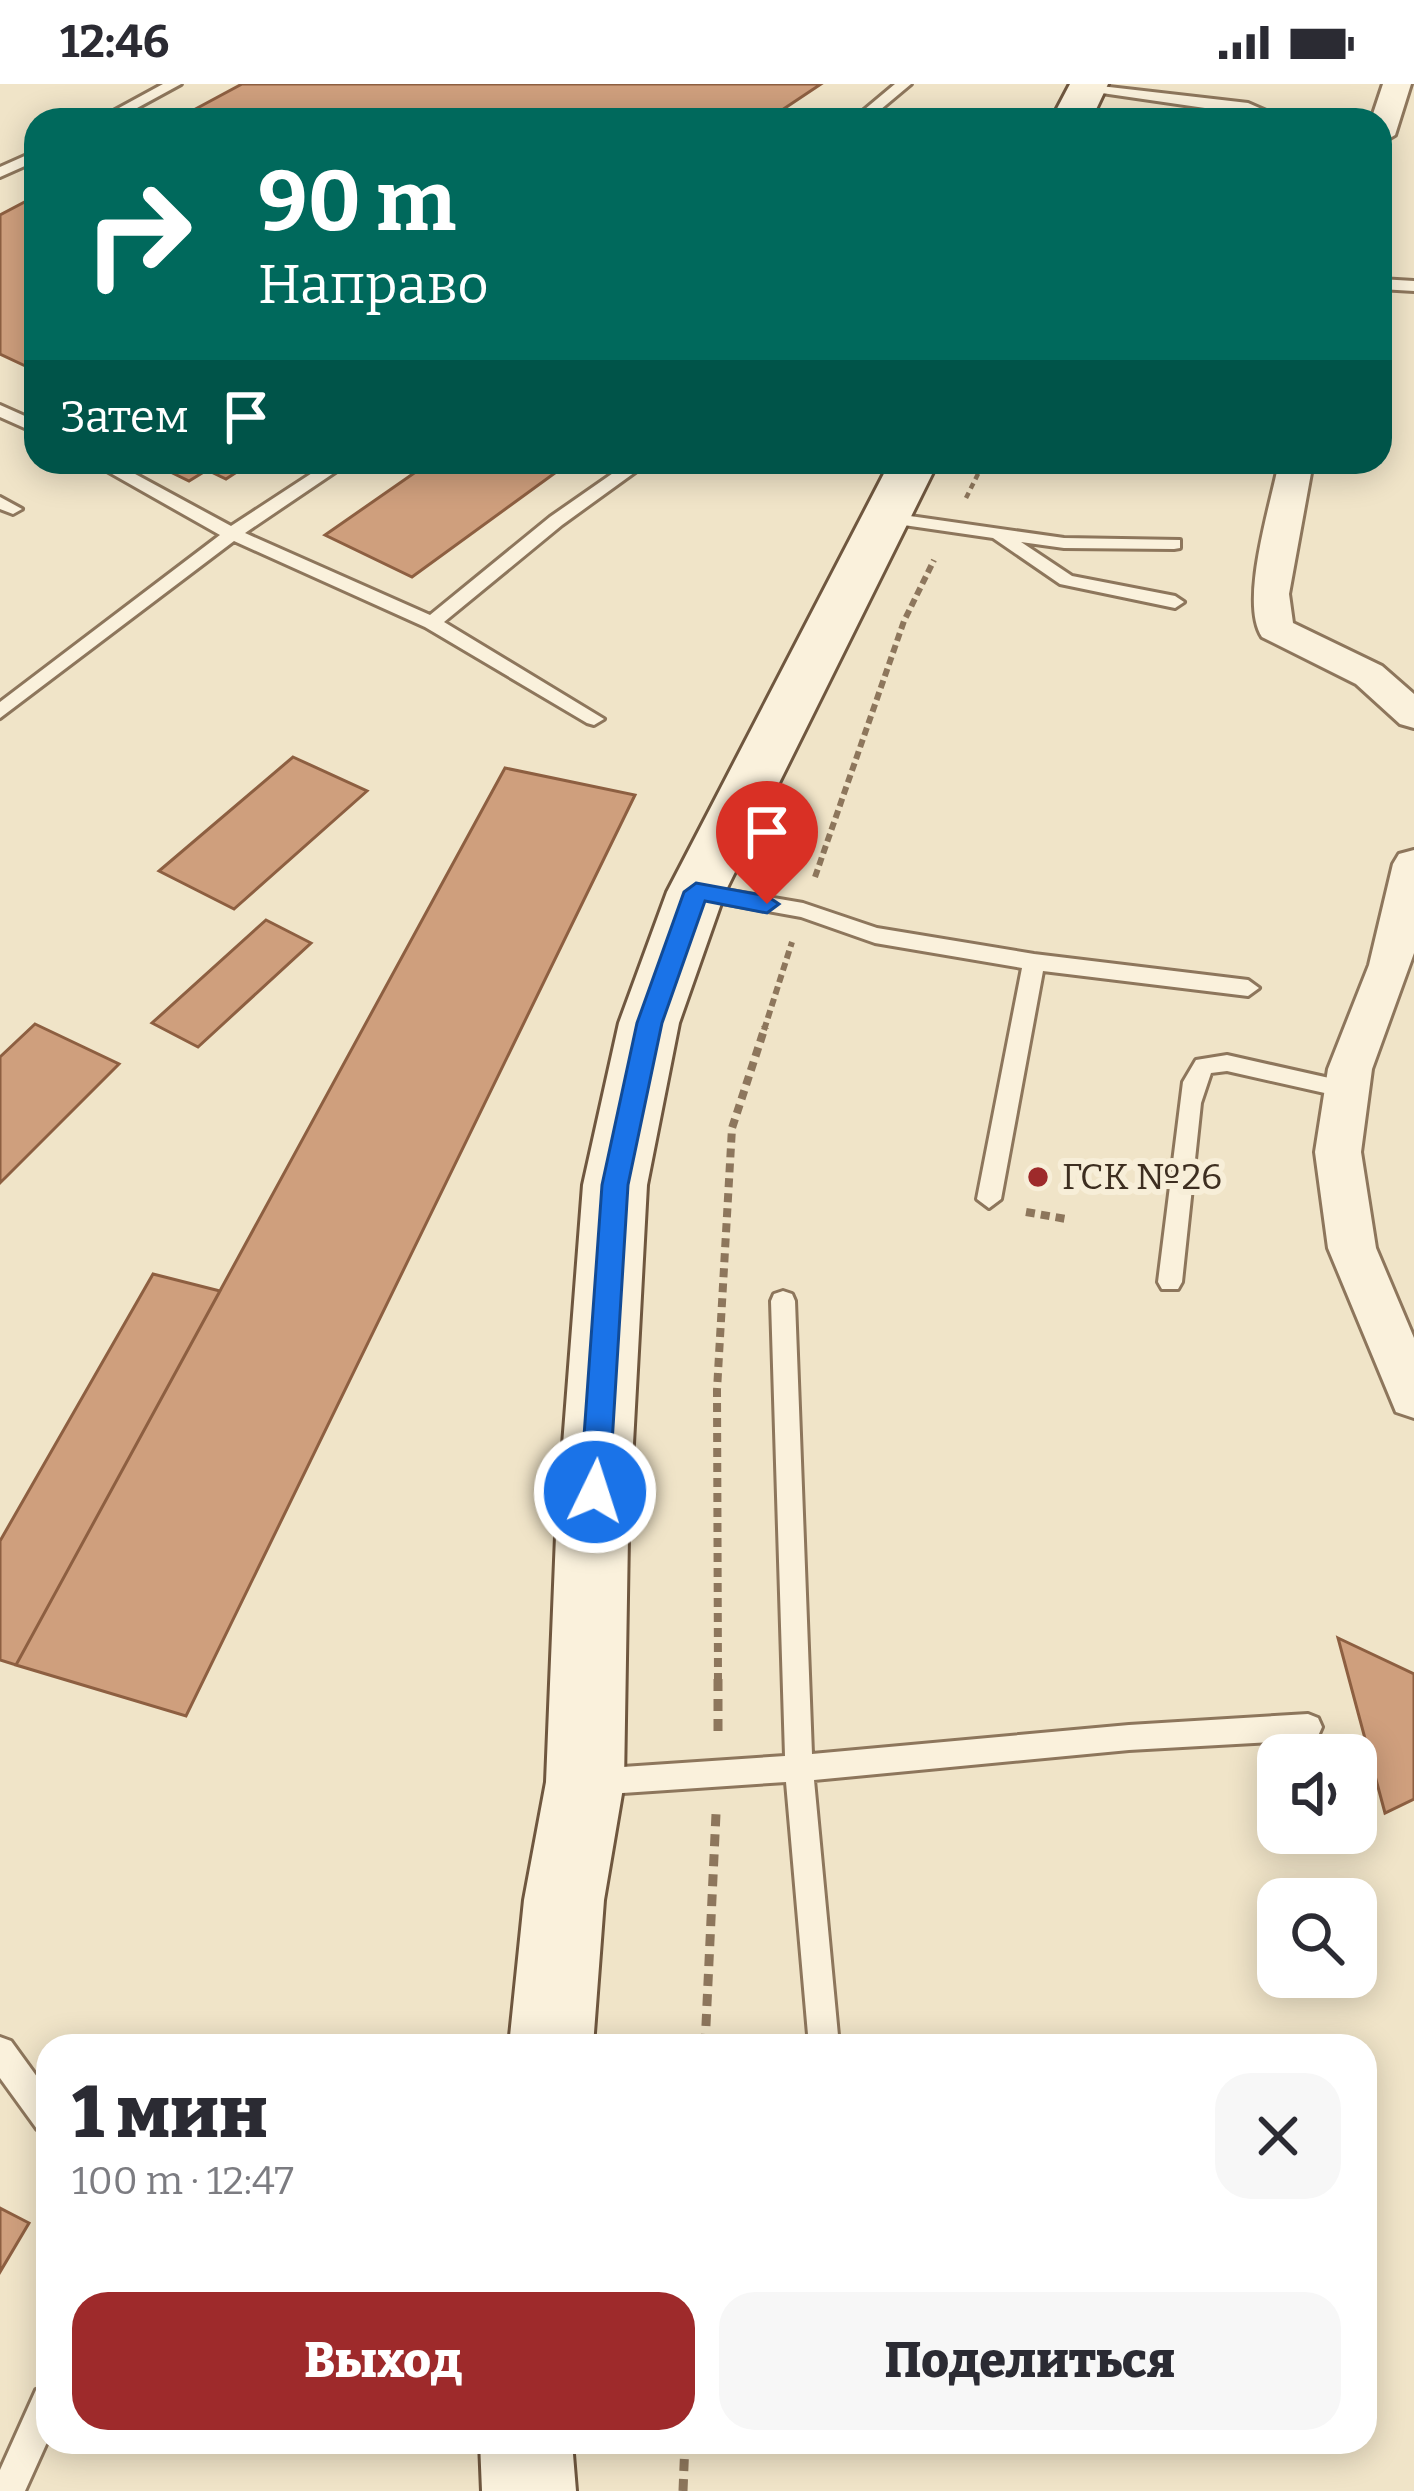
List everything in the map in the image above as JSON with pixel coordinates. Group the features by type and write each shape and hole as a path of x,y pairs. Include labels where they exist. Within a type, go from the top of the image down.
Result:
{"main road":[{"path":"552,2034 564,1900 585,1782 592,1536 615,1185 649,1023 696,892 918,504"},
{"path":"527,2454 529,2491"}],"street":[{"path":"1295,474 1270,594 1274,629 1370,675 1414,715"},
{"path":"1414,864 1390,965 1350,1069 1338,1151 1352,1248 1414,1397"}],"lane":[{"path":"127,108 173,84"},
{"path":"874,108 904,84"},
{"path":"1082,97 1250,108"},
{"path":"1170,108 1173,101"},
{"path":"122,474 232,534 432,623 594,718"},
{"path":"0,712 232,534 322,474"},
{"path":"432,623 556,521 623,474"},
{"path":"918,504 1000,536 1066,580 1175,602"},
{"path":"1000,536 1064,543 1174,544"},
{"path":"696,892 803,910 875,934 1034,962 1248,988"},
{"path":"988,1199 1034,962"},
{"path":"1171,1282 1190,1103 1194,1082 1204,1066 1227,1063 1348,1090"},
{"path":"783,1301 799,1767 823,2034"},
{"path":"585,1782 718,1777 1164,1732 1308,1727"},
{"path":"0,2052 36,2102"},
{"path":"8,2491 36,2429"}],"path":[{"path":"706,2034 718,1777 717,1390 732,1128 904,621 918,504 965,474"},
{"path":"683,2491 685,2454"}],"building":[{"path":"242,84 821,84 785,108 197,108"},
{"path":"24,202 24,365 0,354 0,215"},
{"path":"175,474 200,474 189,481"},
{"path":"413,474 554,474 412,577 325,535"},
{"path":"293,757 367,791 234,909 159,871"},
{"path":"505,768 635,795 186,1716 16,1665"},
{"path":"266,920 311,943 198,1047 152,1023"},
{"path":"35,1024 119,1064 0,1183 0,1057"},
{"path":"153,1274 220,1291 16,1665 0,1660 0,1541"},
{"path":"1338,1638 1414,1674 1414,1799 1385,1813 1377,1783 1377,1734 1364,1734"},
{"path":"0,2208 29,2223 0,2272"}],"place":[{"name":"ГСК №26","path":"1038,1177"}],"route":[{"path":"595,1492 615,1185 649,1023 696,892 767,904"}]}
